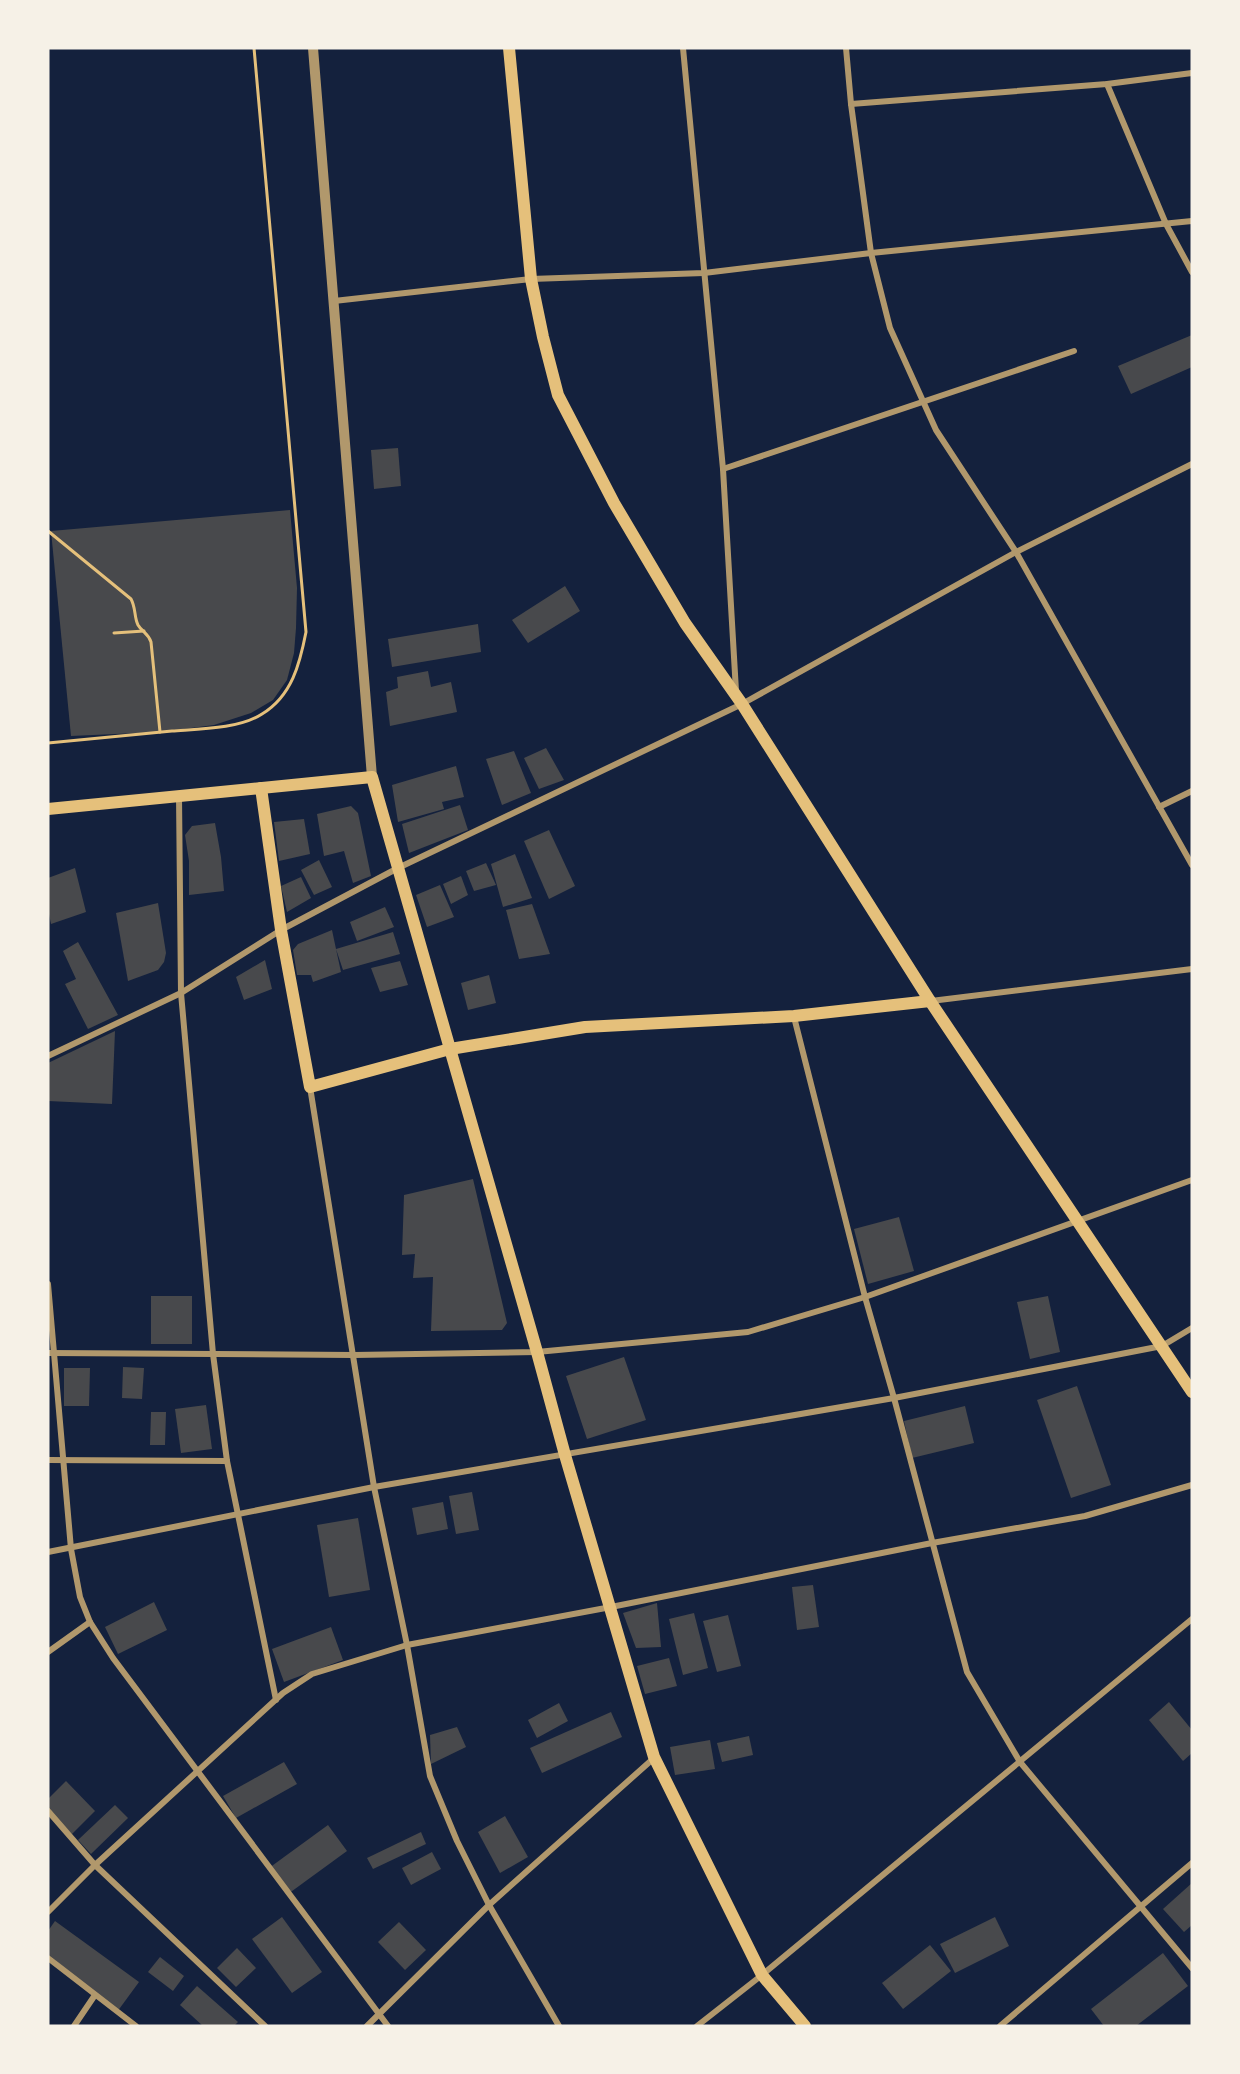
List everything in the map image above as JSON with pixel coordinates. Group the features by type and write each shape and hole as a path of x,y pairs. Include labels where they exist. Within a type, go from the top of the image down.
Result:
{"main road":[{"path":"509,48 531,279 558,395 614,503 685,623 739,699 930,1002 1192,1392"},
{"path":"48,809 372,777 565,1455 654,1757 762,1976 805,2026"},
{"path":"261,788 281,930 310,1087 450,1049 585,1027 794,1016 930,1002"}],"street":[{"path":"313,48 372,777"},
{"path":"683,48 723,469 739,699"},
{"path":"846,48 851,104 871,253 890,328 936,430 1016,552 1192,865"},
{"path":"851,104 1107,84 1192,73"},
{"path":"1107,84 1166,224 1192,272"},
{"path":"334,301 531,279 704,273 871,253 1192,221"},
{"path":"723,469 1074,351"},
{"path":"48,1056 181,993 281,930 398,868 739,699 1016,552 1192,464"},
{"path":"1159,807 1192,791"},
{"path":"179,796 181,993 213,1354 227,1461 276,1700"},
{"path":"930,1002 1192,969"},
{"path":"794,1016 865,1298 967,1672 1020,1762 1192,1968"},
{"path":"310,1087 374,1487 407,1645 430,1776 457,1841 489,1905 559,2026"},
{"path":"51,1353 354,1355 537,1352 748,1332 865,1298 1192,1180"},
{"path":"48,1284 51,1353 71,1549 80,1597 90,1622 113,1658 196,1771 388,2026"},
{"path":"48,1552 374,1487 894,1398 1162,1346 1192,1328"},
{"path":"48,1460 227,1461"},
{"path":"48,1912 95,1865 282,1693 312,1674 407,1645 932,1543 1085,1516 1192,1485"},
{"path":"697,2026 762,1976 1192,1619"},
{"path":"48,1652 90,1622"},
{"path":"367,2026 489,1905 654,1757"},
{"path":"48,1811 95,1865 265,2026"},
{"path":"1000,2026 1192,1863"},
{"path":"48,1958 136,2026"},
{"path":"74,2026 95,1995"}],"path":[{"path":"48,743 227,726 261,715 291,684 300,663 306,632 254,48"},
{"path":"48,531 131,599 136,608 138,624 148,634 151,642 160,732"},
{"path":"114,633 144,631"}],"building":[{"path":"1192,335 1192,367 1131,394 1118,366"},
{"path":"398,448 401,486 374,489 371,450"},
{"path":"290,510 297,588 294,653 287,680 273,700 251,713 214,725 160,732 71,736 51,531"},
{"path":"565,586 580,611 528,643 512,620"},
{"path":"478,624 481,652 392,667 388,639"},
{"path":"428,671 431,687 451,682 457,712 390,726 386,692 398,688 397,677"},
{"path":"546,748 564,780 539,789 524,758"},
{"path":"514,751 531,793 502,805 486,759"},
{"path":"456,766 464,797 442,802 444,809 398,822 392,785"},
{"path":"460,805 468,830 409,853 402,824"},
{"path":"351,806 358,813 371,876 353,883 344,851 324,856 317,814"},
{"path":"304,819 310,854 279,861 274,822"},
{"path":"215,823 224,891 189,895 189,861 185,835 192,826"},
{"path":"549,830 575,886 549,899 524,841"},
{"path":"515,854 532,898 503,907 491,864"},
{"path":"319,860 332,887 314,895 301,870"},
{"path":"486,863 496,885 474,891 466,871"},
{"path":"75,868 86,912 51,924 48,909 48,878"},
{"path":"461,876 468,895 451,904 443,884"},
{"path":"301,877 311,898 287,912 281,886"},
{"path":"440,885 454,917 427,927 416,895"},
{"path":"158,903 166,953 164,962 158,970 128,981 116,913"},
{"path":"532,904 550,954 519,959 506,910"},
{"path":"385,907 394,927 357,941 350,922"},
{"path":"332,930 341,972 313,982 311,975 297,975 293,950 298,944"},
{"path":"393,932 400,954 343,970 336,949"},
{"path":"78,942 118,1015 88,1029 65,984 76,979 63,951"},
{"path":"265,960 272,989 244,1000 236,977"},
{"path":"400,961 408,985 380,992 371,968"},
{"path":"489,975 496,1003 468,1010 461,983"},
{"path":"115,1031 112,1104 48,1101 48,1063"},
{"path":"473,1179 507,1323 502,1330 431,1331 433,1277 413,1278 415,1254 402,1255 404,1195"},
{"path":"899,1217 914,1271 868,1284 854,1229"},
{"path":"151,1296 192,1296 192,1344 151,1344"},
{"path":"1048,1296 1060,1352 1030,1359 1017,1302"},
{"path":"624,1357 646,1420 587,1439 566,1376"},
{"path":"123,1367 144,1368 142,1399 122,1398"},
{"path":"64,1368 90,1368 89,1406 64,1406"},
{"path":"1077,1386 1111,1485 1071,1498 1037,1400"},
{"path":"206,1405 212,1449 181,1453 175,1409"},
{"path":"965,1406 974,1443 912,1458 904,1421"},
{"path":"151,1412 166,1412 165,1445 150,1445"},
{"path":"472,1492 479,1530 456,1534 449,1496"},
{"path":"443,1502 448,1529 417,1535 412,1508"},
{"path":"358,1518 370,1590 329,1597 317,1525"},
{"path":"813,1585 819,1627 797,1630 792,1587"},
{"path":"154,1602 167,1630 118,1654 105,1627"},
{"path":"657,1603 661,1647 636,1648 623,1613"},
{"path":"694,1613 708,1668 683,1675 669,1619"},
{"path":"728,1615 741,1666 717,1672 703,1621"},
{"path":"331,1627 343,1660 284,1682 272,1649"},
{"path":"669,1658 677,1686 645,1694 637,1666"},
{"path":"1169,1702 1192,1730 1192,1753 1183,1761 1149,1720"},
{"path":"559,1703 568,1721 537,1738 528,1720"},
{"path":"611,1712 622,1737 542,1773 530,1748"},
{"path":"457,1727 466,1747 431,1764 430,1735"},
{"path":"749,1736 753,1755 722,1762 717,1743"},
{"path":"710,1740 715,1769 675,1775 670,1747"},
{"path":"284,1762 297,1784 236,1818 223,1796"},
{"path":"66,1781 95,1811 72,1834 48,1809 48,1799"},
{"path":"115,1805 128,1818 91,1854 78,1840"},
{"path":"505,1816 528,1857 500,1873 478,1832"},
{"path":"328,1825 347,1851 288,1894 269,1868"},
{"path":"421,1832 426,1844 373,1869 367,1858"},
{"path":"432,1852 441,1869 411,1885 402,1868"},
{"path":"1192,1883 1192,1925 1184,1932 1163,1909"},
{"path":"282,1917 322,1972 292,1993 252,1939"},
{"path":"995,1917 1009,1946 955,1973 940,1944"},
{"path":"55,1921 139,1982 117,2012 48,1954 48,1931"},
{"path":"399,1922 426,1950 405,1970 378,1942"},
{"path":"930,1945 951,1971 903,2009 882,1983"},
{"path":"237,1948 256,1968 236,1987 217,1968"},
{"path":"1163,1953 1188,1986 1136,2026 1104,2026 1091,2009"},
{"path":"160,1957 184,1976 173,1991 148,1972"},
{"path":"197,1986 238,2022 234,2026 203,2026 180,2005"}]}
